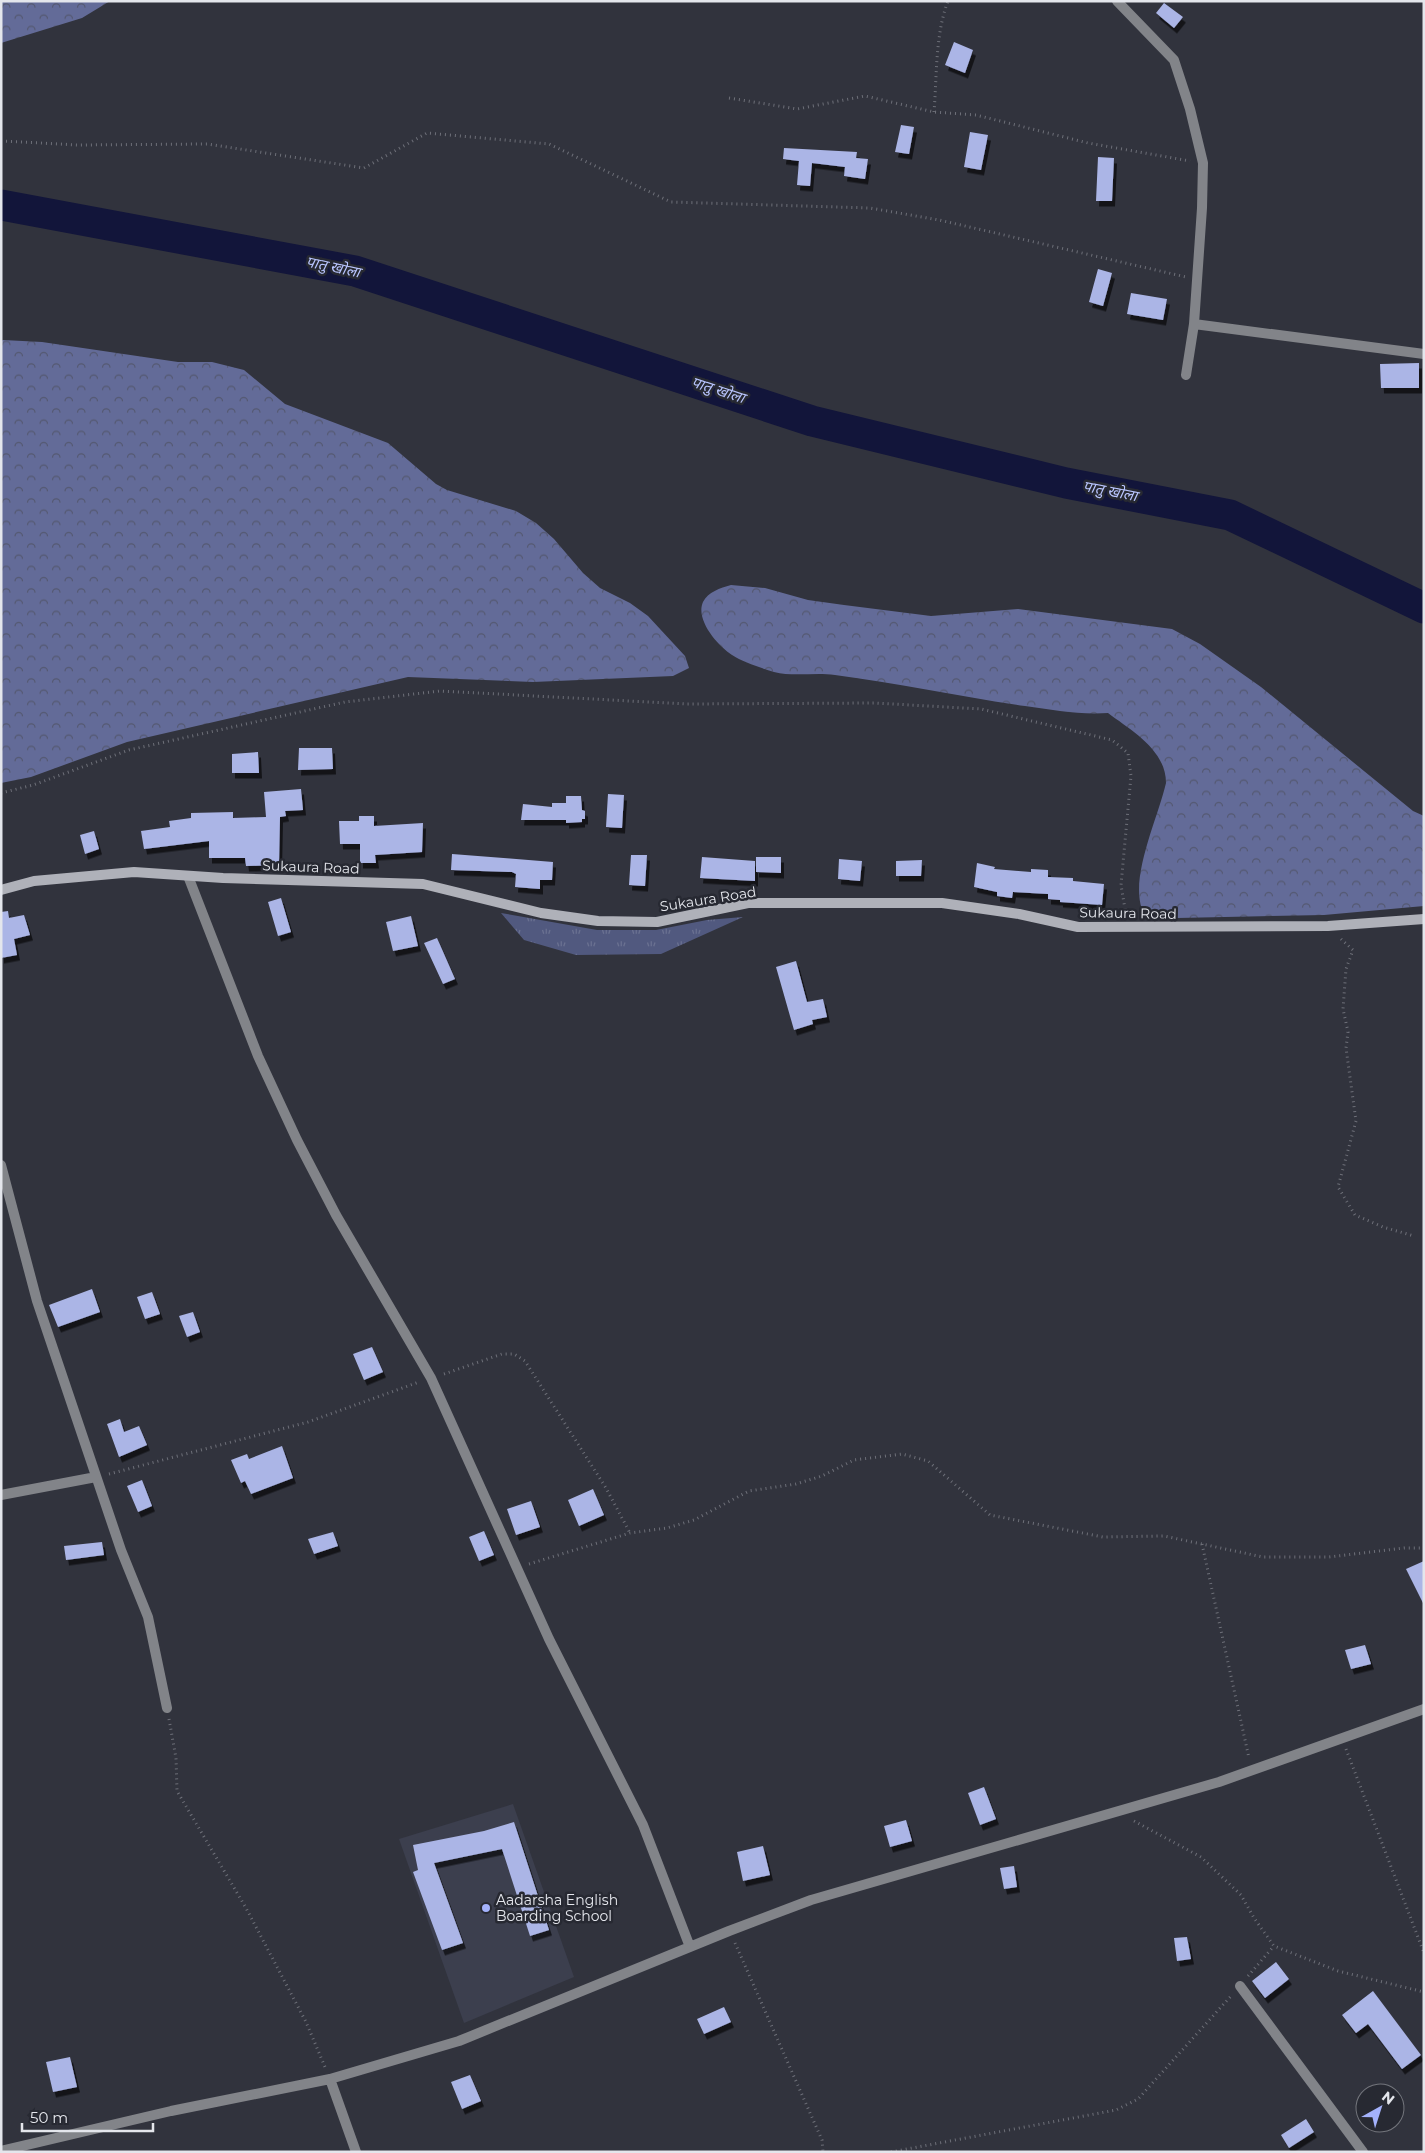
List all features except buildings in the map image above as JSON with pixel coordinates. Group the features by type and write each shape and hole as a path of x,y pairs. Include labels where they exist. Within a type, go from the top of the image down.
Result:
{"street":[{"path":"1117,1 1174,60 1190,109 1203,163 1202,208 1194,324 1186,375"},
{"path":"1194,324 1424,354"},
{"name":"Sukaura Road","path":"1,890 34,881 134,872 188,876 423,884 541,913 598,921 656,922 748,903 942,903 1019,914 1078,927 1328,926 1424,919"},
{"path":"188,876 258,1056 297,1140 336,1215 431,1378 549,1639 643,1825 690,1947"},
{"path":"1,1165 37,1301 121,1550 148,1617 167,1708"},
{"path":"1,1495 96,1477"},
{"path":"1,2150 171,2111 330,2079 459,2041 729,1930 811,1900 1252,1770 1424,1709"},
{"path":"1240,1986 1363,2152"},
{"path":"330,2079 356,2152"}],"path":[{"path":"934,112 943,13 948,1"},
{"path":"729,98 797,109 865,96 934,112 976,115 1088,143 1203,163"},
{"path":"1,142 78,145 208,144 364,168 427,133 549,144 671,202 870,208 939,220 1196,279"},
{"path":"1,793 33,785 130,750 345,702 440,691 687,704 875,703 981,709 1112,740 1128,753 1131,776 1121,885 1128,928"},
{"path":"1328,926 1353,950 1346,969 1343,1009 1348,1032 1346,1048 1356,1121 1338,1187 1355,1215 1384,1227 1414,1236"},
{"path":"96,1477 308,1422 502,1354 514,1354 525,1360 606,1488 630,1534"},
{"path":"517,1568 630,1534 667,1528 694,1520 749,1491 822,1476 854,1460 902,1454 928,1461 990,1515 1103,1537 1164,1536 1264,1557 1329,1557 1404,1548 1424,1548"},
{"path":"1202,1544 1252,1770"},
{"path":"167,1708 176,1758 176,1791 251,1916 306,2022 330,2079"},
{"path":"1341,1737 1424,1953"},
{"path":"1116,1811 1201,1857 1241,1895 1254,1918 1274,1946 1338,1971 1424,1992"},
{"path":"729,1930 822,2140 823,2152"},
{"path":"891,2152 1116,2110 1138,2100 1274,1946"}],"shaded area":[{"name":"Aadarsha English Boarding School","path":"513,1804 574,1977 464,2023 399,1839"}],"green space":[{"path":"1,1 110,1 82,18 1,43"},
{"path":"1,341 42,342 178,362 212,362 244,370 285,404 388,443 436,484 447,490 516,511 536,523 554,539 583,573 600,588 630,603 648,616 685,656 689,668 673,676 533,682 408,677 127,742 31,777 1,783"},
{"path":"731,585 765,588 808,600 931,616 1018,609 1172,629 1200,644 1261,687 1413,811 1424,816 1424,906 1324,915 1177,918 1142,909 1139,896 1142,864 1166,783 1160,761 1154,751 1137,734 1108,713 1056,710 835,675 782,673 758,667 736,658 726,651 709,632 702,617 701,609 705,599 715,591"},
{"path":"501,913 597,930 656,930 707,920 743,917 661,954 576,955 524,940"}],"waterway":[{"name":"पातु खोला","path":"1,205 355,271 812,421 1066,483 1230,515 1424,608"}],"place":[{"name":"Aadarsha English Boarding School","path":"486,1908"}]}
